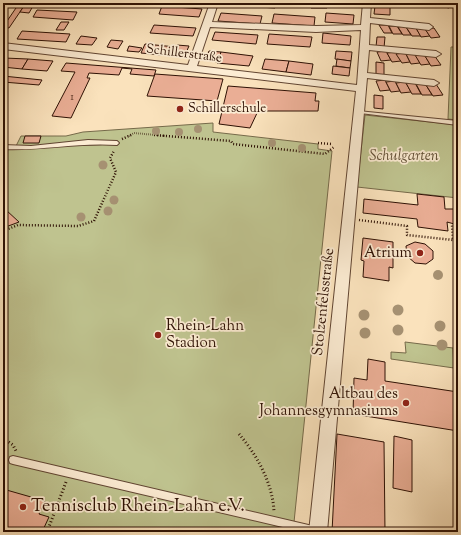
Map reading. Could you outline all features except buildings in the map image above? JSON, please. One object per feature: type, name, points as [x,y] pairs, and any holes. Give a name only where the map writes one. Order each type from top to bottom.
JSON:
[{"type":"street","points":[[192,68],[214,3]]},
{"type":"street","name":"Stolzenfelsstraße","points":[[318,532],[360,112],[367,3]]},
{"type":"street","points":[[206,24],[316,29],[365,24],[430,27]]},
{"type":"street","name":"Schillerstraße","points":[[3,46],[362,89]]},
{"type":"street","points":[[364,47],[436,54]]},
{"type":"street","points":[[362,76],[434,83]]},
{"type":"lane","points":[[360,112],[458,123]]},
{"type":"lane","points":[[3,147],[22,149],[92,141],[117,143]]},
{"type":"lane","points":[[13,460],[318,532]]},
{"type":"path","points":[[3,231],[18,225],[78,226],[94,221],[116,172],[110,158],[117,143],[134,133],[230,141],[233,144],[325,154],[333,146],[318,143]]},
{"type":"path","points":[[349,218],[407,226],[407,235],[453,240],[452,225],[458,225]]},
{"type":"path","points":[[239,434],[252,450],[262,473],[274,510],[272,520]]},
{"type":"path","points":[[46,532],[69,473]]},
{"type":"green space","points":[[451,47],[458,47],[458,120],[448,119]]},
{"type":"green space","name":"Schulgarten","points":[[365,115],[458,125],[458,198],[357,187]]},
{"type":"green space","points":[[213,123],[213,132],[318,144],[318,149],[332,151],[293,532],[3,532],[3,145],[16,146],[21,136],[66,136],[83,132]]},
{"type":"green space","points":[[405,342],[453,348],[454,368],[391,359],[391,352],[406,353]]},
{"type":"place","name":"Schillerschule","points":[[180,109]]},
{"type":"place","name":"Atrium","points":[[420,253]]},
{"type":"place","name":"Rhein-Lahn Stadion","points":[[158,335]]},
{"type":"place","name":"Altbau des Johannesgymnasiums","points":[[406,403]]},
{"type":"place","name":"Tennisclub Rhein-Lahn e.V.","points":[[23,507]]}]
